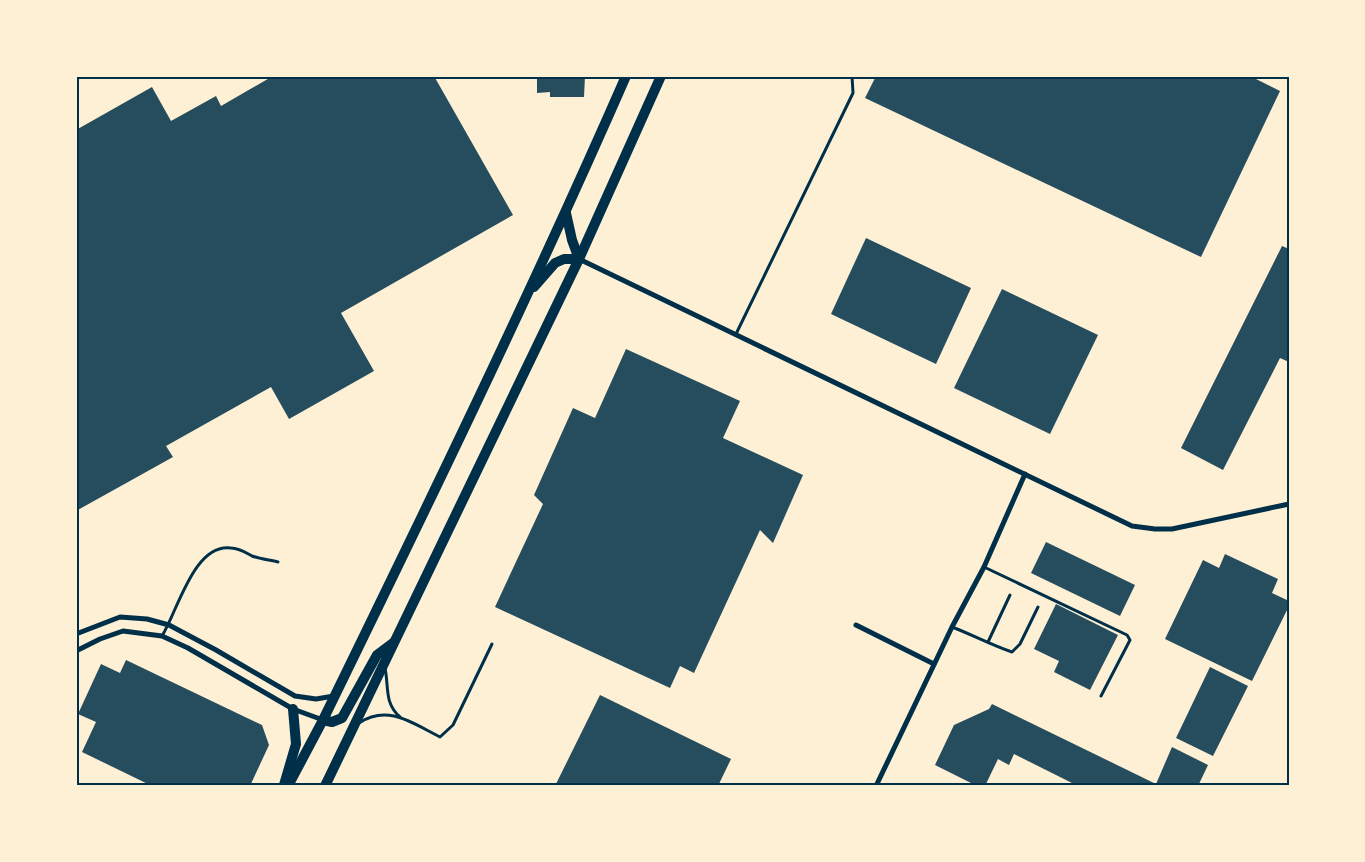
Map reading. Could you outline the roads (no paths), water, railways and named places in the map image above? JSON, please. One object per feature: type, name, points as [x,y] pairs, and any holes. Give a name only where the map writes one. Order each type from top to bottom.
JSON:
[{"type":"highway","points":[[288,786],[335,696],[566,213],[626,76]]},
{"type":"highway","points":[[325,786],[579,259],[661,76]]},
{"type":"highway","points":[[566,213],[570,233],[579,259]]},
{"type":"highway","points":[[528,292],[555,263],[564,259],[579,259]]},
{"type":"highway","points":[[323,720],[332,722],[342,718],[377,655],[395,642]]},
{"type":"highway","points":[[284,786],[295,750],[293,709]]},
{"type":"street","points":[[579,259],[1132,526],[1172,529],[1289,504]]},
{"type":"street","points":[[876,786],[952,627],[984,567],[1025,474]]},
{"type":"street","points":[[76,634],[120,617],[147,619],[169,625],[295,696],[316,699],[335,696]]},
{"type":"street","points":[[856,625],[934,664]]},
{"type":"street","points":[[76,652],[100,639],[123,631],[162,636],[188,648],[293,709],[323,720]]},
{"type":"lane","points":[[736,334],[853,93],[852,76]]},
{"type":"lane","points":[[162,636],[169,625],[193,571],[214,549],[230,547],[253,556],[278,562]]},
{"type":"lane","points":[[984,567],[1128,635],[1130,640],[1102,696]]},
{"type":"lane","points":[[988,642],[1010,595]]},
{"type":"lane","points":[[952,627],[1012,652],[1020,644],[1038,608]]},
{"type":"lane","points":[[356,724],[378,714],[400,718],[440,737],[453,725],[492,644]]},
{"type":"lane","points":[[384,664],[387,676],[387,697],[393,711],[400,718]]}]
